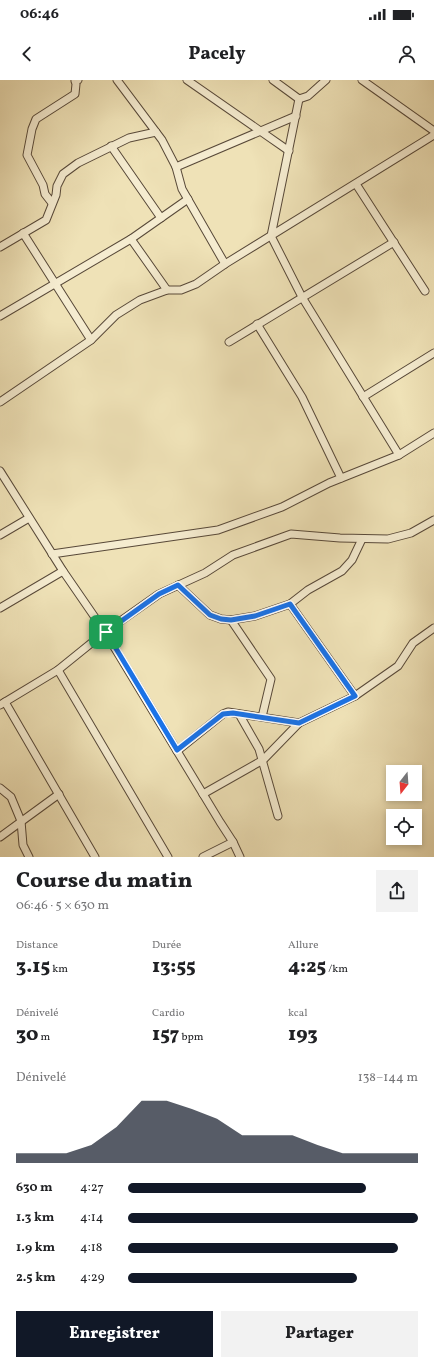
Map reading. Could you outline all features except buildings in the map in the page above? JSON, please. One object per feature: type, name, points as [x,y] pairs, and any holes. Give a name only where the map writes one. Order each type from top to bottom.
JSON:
[{"type":"street","points":[[52,203],[45,194],[43,185],[28,154],[32,129],[36,120],[75,94],[75,81],[78,80]]},
{"type":"street","points":[[117,80],[162,140],[176,167],[182,189],[225,264]]},
{"type":"street","points":[[187,80],[289,151]]},
{"type":"street","points":[[272,80],[299,99]]},
{"type":"street","points":[[299,99],[308,96],[326,80]]},
{"type":"street","points":[[362,80],[434,131]]},
{"type":"street","points":[[299,99],[271,236],[302,297],[399,455]]},
{"type":"street","points":[[176,167],[296,116]]},
{"type":"street","points":[[0,247],[23,232],[46,220],[56,195],[57,186],[62,174],[78,163],[129,138],[156,132]]},
{"type":"street","points":[[0,402],[90,340],[116,315],[140,300],[167,290],[182,290],[196,284],[225,264],[434,135]]},
{"type":"street","points":[[112,146],[161,218]]},
{"type":"street","points":[[356,184],[425,291]]},
{"type":"street","points":[[0,316],[131,240],[188,199]]},
{"type":"street","points":[[23,232],[90,340]]},
{"type":"street","points":[[131,240],[167,290]]},
{"type":"street","points":[[229,342],[394,242]]},
{"type":"street","points":[[257,324],[302,397],[341,478]]},
{"type":"street","points":[[363,397],[434,354]]},
{"type":"street","points":[[52,554],[218,530],[282,507],[329,483],[399,455],[434,433]]},
{"type":"street","points":[[0,471],[63,571],[106,632],[233,842],[240,857]]},
{"type":"street","points":[[0,535],[29,518]]},
{"type":"street","points":[[95,857],[59,794],[2,703],[58,670],[106,632],[159,594],[205,573],[233,555],[291,534],[362,539],[388,539],[411,533],[434,520]]},
{"type":"street","points":[[178,585],[210,615],[221,619],[231,620],[255,616],[290,604],[308,590],[342,571],[352,560],[362,539]]},
{"type":"street","points":[[0,608],[63,571]]},
{"type":"street","points":[[290,604],[355,696]]},
{"type":"street","points":[[231,620],[271,680],[262,717]]},
{"type":"street","points":[[203,794],[263,760],[299,723],[355,696],[398,666],[413,643],[434,628]]},
{"type":"street","points":[[58,670],[168,857]]},
{"type":"street","points":[[177,750],[223,714],[228,712],[299,723]]},
{"type":"street","points":[[239,714],[259,749],[278,816]]},
{"type":"street","points":[[0,788],[11,797],[21,821],[23,845],[29,857]]},
{"type":"street","points":[[0,837],[59,794]]},
{"type":"street","points":[[203,857],[233,842]]},
{"type":"route","points":[[178,585],[210,615],[221,619],[231,620],[255,616],[290,604],[355,696],[299,723],[228,712],[223,714],[177,750],[106,632],[159,594],[178,585]]}]
